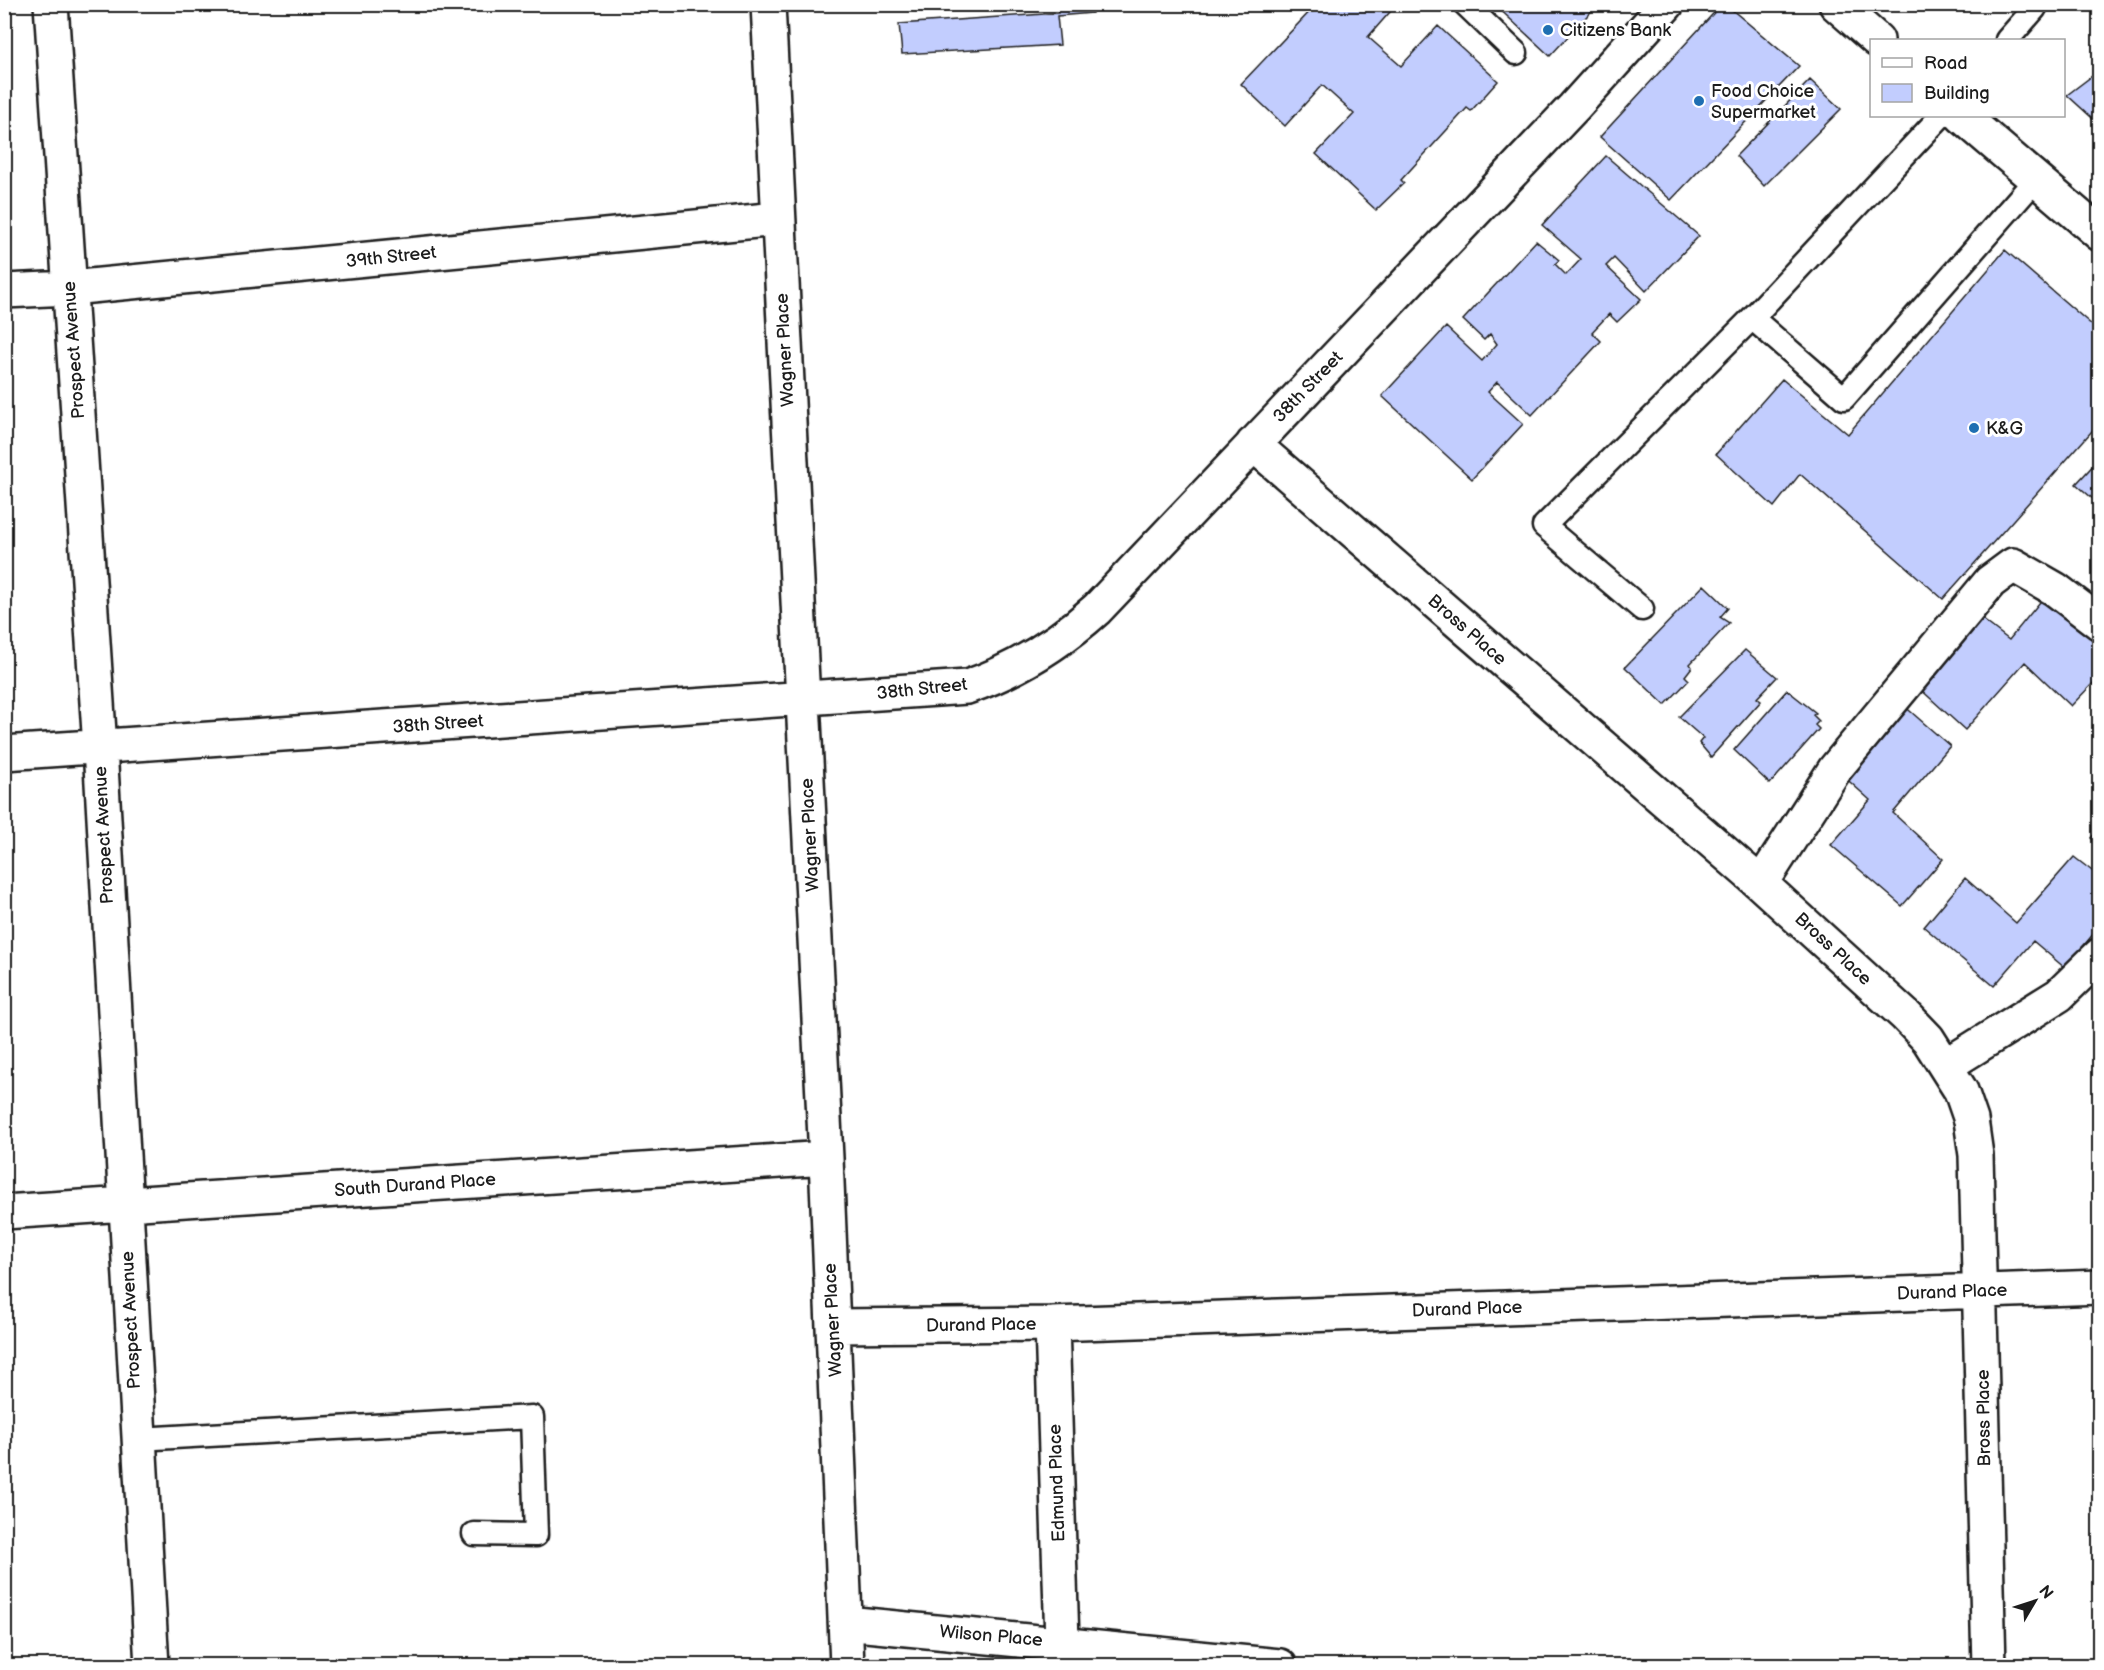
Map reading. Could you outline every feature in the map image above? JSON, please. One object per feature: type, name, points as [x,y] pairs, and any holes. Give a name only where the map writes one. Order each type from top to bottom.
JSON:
[{"type":"street","name":"Prospect Avenue","points":[[51,4],[99,748],[152,1665]]},
{"type":"street","name":"Wagner Place","points":[[768,4],[826,1158],[847,1665]]},
{"type":"street","name":"38th Street","points":[[4,753],[967,687],[995,678],[1022,664],[1072,631],[1096,609],[1574,107],[1666,4]]},
{"type":"street","points":[[1836,4],[1876,39]]},
{"type":"street","points":[[1963,117],[2100,234]]},
{"type":"street","name":"39th Street","points":[[4,291],[70,288],[778,219]]},
{"type":"street","name":"Bross Place","points":[[1253,444],[1761,884],[1906,1016],[1928,1039],[1947,1065],[1961,1092],[1971,1120],[1976,1155],[1989,1665]]},
{"type":"street","points":[[1761,884],[1835,769],[1949,628],[1990,582],[2013,565],[2055,589],[2100,623]]},
{"type":"street","points":[[1947,1065],[2059,995],[2100,955]]},
{"type":"street","name":"South Durand Place","points":[[4,1212],[826,1158]]},
{"type":"street","name":"Durand Place","points":[[833,1326],[1052,1324],[2100,1287]]},
{"type":"street","name":"Edmund Place","points":[[1052,1324],[1062,1642]]},
{"type":"street","name":"Wilson Place","points":[[846,1623],[1062,1642],[1280,1665]]},
{"type":"lane","points":[[1465,4],[1516,53]]},
{"type":"lane","points":[[2008,39],[2035,8],[2032,4]]},
{"type":"lane","points":[[1642,609],[1544,526],[1752,318],[1940,117]]},
{"type":"lane","points":[[1752,318],[1844,398],[2036,179]]},
{"type":"lane","points":[[138,1439],[532,1417],[536,1535],[474,1534]]},
{"type":"building","points":[[1057,4],[1091,4],[1092,13],[1057,16],[1060,45],[902,54],[899,24],[1058,13]]},
{"type":"building","points":[[1317,4],[1397,4],[1368,37],[1401,66],[1438,26],[1498,81],[1471,111],[1467,108],[1401,180],[1404,183],[1376,210],[1316,154],[1354,114],[1322,85],[1285,126],[1241,84]]},
{"type":"building","name":"Citizens Bank","points":[[1494,4],[1598,4],[1550,56]]},
{"type":"building","name":"Food Choice Supermarket","points":[[1722,4],[1725,4],[1799,66],[1671,200],[1600,137]]},
{"type":"building","points":[[2100,70],[2100,125],[2067,95]]},
{"type":"building","points":[[1810,80],[1841,109],[1764,186],[1736,156]]},
{"type":"building","points":[[1606,156],[1699,236],[1646,291],[1614,258],[1606,266],[1641,299],[1617,322],[1609,314],[1592,332],[1601,341],[1532,415],[1497,382],[1488,392],[1523,424],[1472,479],[1382,396],[1446,327],[1482,361],[1497,344],[1490,334],[1484,340],[1463,320],[1536,241],[1559,260],[1555,264],[1566,275],[1581,259],[1542,225]]},
{"type":"building","name":"K&G","points":[[2005,250],[2100,332],[2100,422],[1943,599],[1800,474],[1774,507],[1716,454],[1782,379],[1848,434]]},
{"type":"building","points":[[2100,458],[2100,505],[2076,484]]},
{"type":"building","points":[[1704,585],[1728,608],[1720,617],[1729,623],[1690,664],[1692,667],[1685,676],[1689,680],[1665,705],[1625,667]]},
{"type":"building","points":[[2044,597],[2100,644],[2100,676],[2071,706],[2025,662],[1965,730],[1918,687],[1978,616],[2009,640]]},
{"type":"building","points":[[1745,650],[1777,677],[1757,698],[1761,701],[1711,757],[1699,743],[1703,738],[1679,717]]},
{"type":"building","points":[[1787,690],[1816,713],[1813,715],[1819,721],[1815,725],[1819,729],[1770,784],[1734,750]]},
{"type":"building","points":[[1902,704],[1950,746],[1893,813],[1943,859],[1902,906],[1831,845],[1870,800],[1841,774]]},
{"type":"building","points":[[2100,828],[2100,845],[2091,838]]},
{"type":"building","points":[[2074,857],[2100,877],[2100,926],[2065,968],[2033,941],[1994,986],[1924,927],[1965,878],[2016,923]]},
{"type":"place","name":"Citizens Bank","points":[[1548,30]]},
{"type":"place","name":"Food Choice Supermarket","points":[[1699,101]]},
{"type":"place","name":"K&G","points":[[1974,428]]}]
